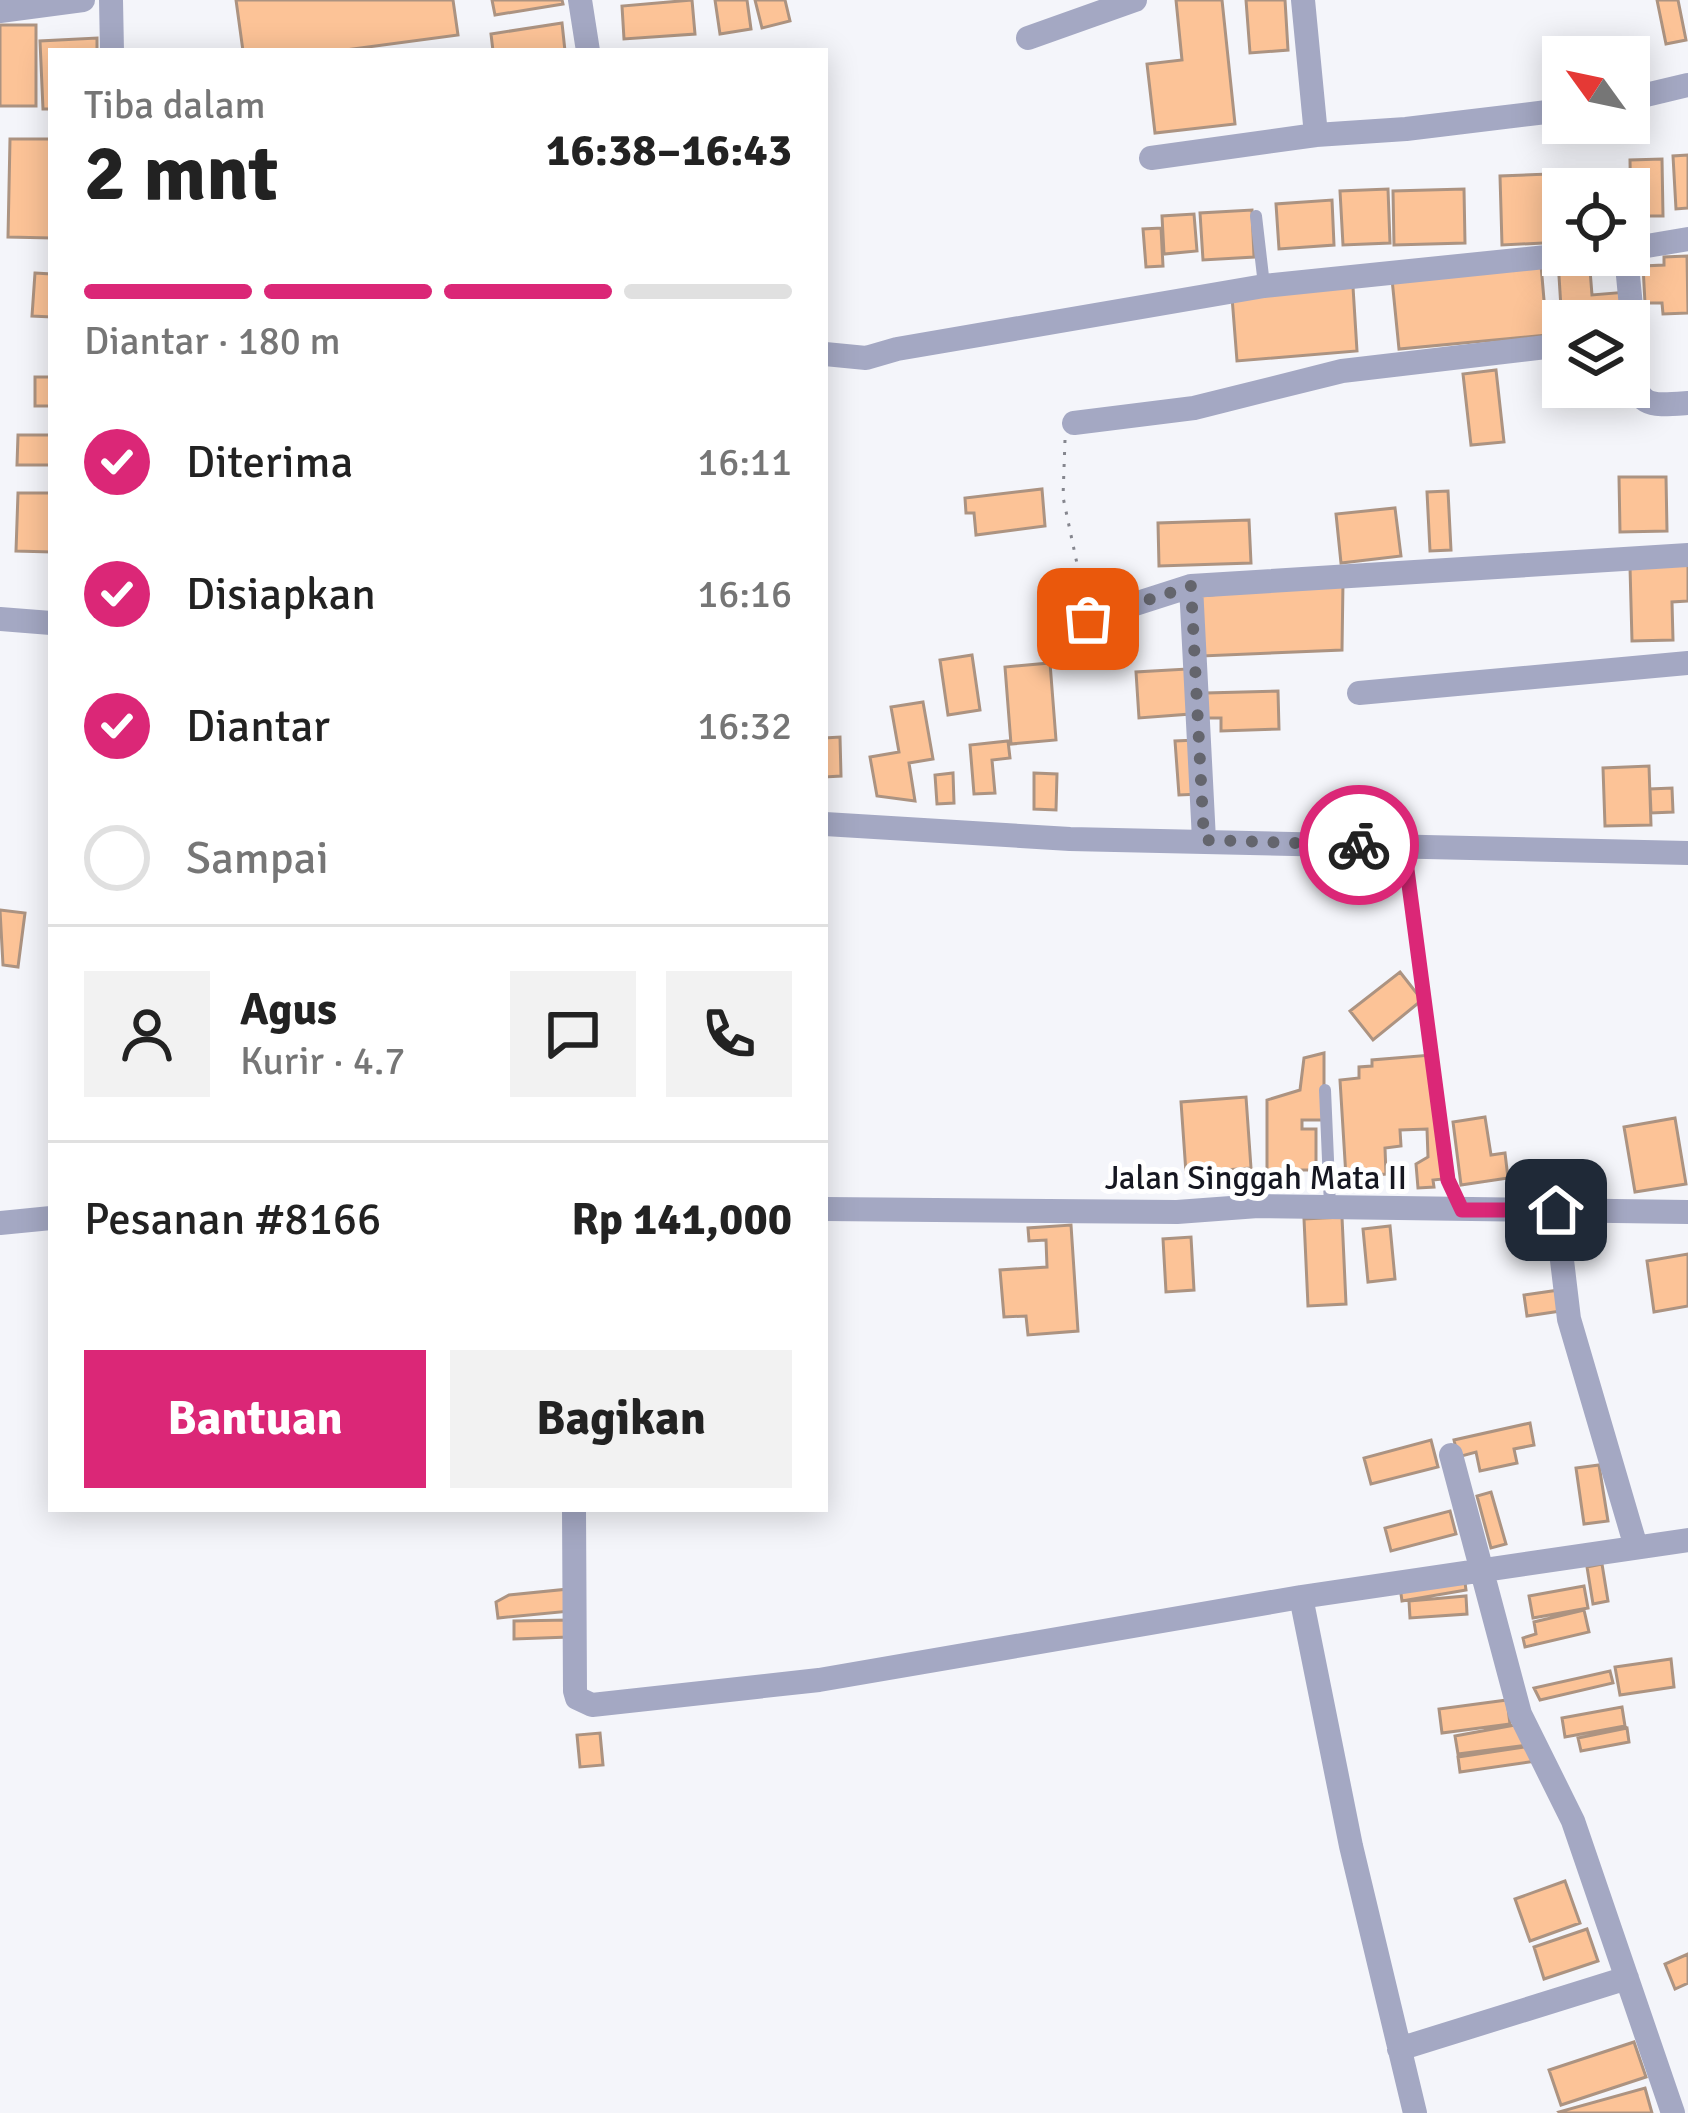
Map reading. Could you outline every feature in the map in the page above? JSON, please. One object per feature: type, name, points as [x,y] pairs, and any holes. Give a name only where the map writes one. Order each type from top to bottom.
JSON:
[{"type":"street","points":[[0,11],[83,0]]},
{"type":"street","points":[[111,0],[112,48]]},
{"type":"street","points":[[580,0],[588,48]]},
{"type":"street","points":[[1028,38],[1135,0]]},
{"type":"street","points":[[1304,0],[1316,135]]},
{"type":"street","points":[[1650,95],[1688,86]]},
{"type":"street","points":[[1151,158],[1316,135],[1542,113]]},
{"type":"street","points":[[1650,247],[1688,239]]},
{"type":"street","points":[[828,354],[866,358],[1264,286],[1542,257]]},
{"type":"street","points":[[1073,423],[1194,408],[1342,371],[1542,348]]},
{"type":"street","points":[[1650,405],[1688,403]]},
{"type":"street","points":[[1088,619],[1191,586],[1688,555]]},
{"type":"street","points":[[1191,586],[1204,840]]},
{"type":"street","points":[[0,620],[48,623]]},
{"type":"street","points":[[1360,693],[1688,663]]},
{"type":"street","points":[[828,824],[988,836],[1688,854]]},
{"type":"street","name":"Jalan Singgah Mata II","points":[[828,1209],[1177,1212],[1258,1206],[1688,1212]]},
{"type":"street","points":[[1556,1210],[1569,1319],[1636,1547]]},
{"type":"street","points":[[0,1223],[48,1218]]},
{"type":"street","points":[[1451,1456],[1520,1714],[1574,1821],[1673,2113]]},
{"type":"street","points":[[574,1512],[575,1690],[577,1698],[592,1705],[819,1680],[1301,1597],[1688,1540]]},
{"type":"street","points":[[1301,1597],[1352,1846],[1415,2113]]},
{"type":"street","points":[[1399,2049],[1627,1978]]},
{"type":"lane","points":[[1256,216],[1264,286]]},
{"type":"lane","points":[[1404,847],[1448,1180],[1462,1210]]},
{"type":"lane","points":[[1325,1090],[1330,1207]]},
{"type":"path","points":[[1073,423],[1063,448],[1063,497],[1088,619]]},
{"type":"building","points":[[236,0],[453,0],[458,35],[360,48],[243,48]]},
{"type":"building","points":[[492,0],[562,0],[563,4],[495,15]]},
{"type":"building","points":[[692,0],[695,34],[624,39],[622,6]]},
{"type":"building","points":[[715,0],[747,0],[751,29],[720,34]]},
{"type":"building","points":[[755,0],[785,0],[790,21],[762,28]]},
{"type":"building","points":[[1176,0],[1222,0],[1235,124],[1155,133],[1147,64],[1182,60]]},
{"type":"building","points":[[1246,0],[1285,0],[1288,50],[1250,53]]},
{"type":"building","points":[[1657,0],[1678,0],[1686,40],[1666,44]]},
{"type":"building","points":[[562,23],[565,48],[493,48],[491,34]]},
{"type":"building","points":[[0,25],[36,25],[36,106],[0,106]]},
{"type":"building","points":[[97,38],[97,48],[48,48],[48,109],[43,109],[40,41]]},
{"type":"building","points":[[10,139],[48,139],[48,238],[8,237]]},
{"type":"building","points":[[1688,155],[1688,208],[1676,209],[1673,156]]},
{"type":"building","points":[[1662,159],[1663,216],[1650,216],[1650,168],[1630,168],[1630,160]]},
{"type":"building","points":[[1542,174],[1542,243],[1502,245],[1500,176]]},
{"type":"building","points":[[1388,189],[1390,243],[1343,245],[1340,191]]},
{"type":"building","points":[[1464,189],[1465,243],[1394,245],[1393,191]]},
{"type":"building","points":[[1332,200],[1334,245],[1279,249],[1276,204]]},
{"type":"building","points":[[1252,210],[1254,257],[1203,260],[1200,213]]},
{"type":"building","points":[[1194,214],[1197,251],[1164,254],[1162,216]]},
{"type":"building","points":[[1161,228],[1163,266],[1146,267],[1143,229]]},
{"type":"building","points":[[1687,256],[1688,313],[1663,314],[1662,303],[1645,300],[1644,276],[1650,276],[1650,266],[1664,265],[1664,257]]},
{"type":"building","points":[[1541,265],[1542,335],[1399,349],[1392,279]]},
{"type":"building","points":[[35,273],[48,274],[48,317],[32,316]]},
{"type":"building","points":[[1559,276],[1590,276],[1592,295],[1627,292],[1628,300],[1560,300]]},
{"type":"building","points":[[1353,287],[1357,351],[1237,361],[1232,297]]},
{"type":"building","points":[[1496,370],[1504,442],[1471,445],[1463,374]]},
{"type":"building","points":[[35,377],[48,377],[48,406],[35,406]]},
{"type":"building","points":[[18,435],[48,435],[48,465],[17,465]]},
{"type":"building","points":[[1619,477],[1666,477],[1667,531],[1620,532]]},
{"type":"building","points":[[1042,489],[1045,526],[976,535],[974,513],[966,513],[965,498]]},
{"type":"building","points":[[1448,491],[1451,550],[1430,551],[1427,492]]},
{"type":"building","points":[[18,493],[48,493],[48,552],[16,551]]},
{"type":"building","points":[[1395,508],[1401,556],[1341,563],[1336,514]]},
{"type":"building","points":[[1249,520],[1251,563],[1159,566],[1158,523]]},
{"type":"building","points":[[1688,564],[1688,601],[1672,602],[1673,640],[1632,641],[1630,567]]},
{"type":"building","points":[[1343,582],[1342,650],[1202,656],[1200,596]]},
{"type":"building","points":[[972,655],[980,710],[948,715],[940,660]]},
{"type":"building","points":[[1050,663],[1056,740],[1011,744],[1005,667]]},
{"type":"building","points":[[1187,669],[1190,714],[1139,718],[1136,672]]},
{"type":"building","points":[[1278,691],[1279,729],[1221,731],[1221,718],[1206,718],[1206,693]]},
{"type":"building","points":[[923,702],[933,759],[909,763],[915,801],[877,796],[870,757],[899,752],[891,707]]},
{"type":"building","points":[[840,737],[841,776],[828,777],[828,738]]},
{"type":"building","points":[[1197,740],[1200,794],[1179,795],[1175,741]]},
{"type":"building","points":[[1008,741],[1010,758],[992,760],[995,793],[974,794],[970,745]]},
{"type":"building","points":[[1649,766],[1651,825],[1605,826],[1603,768]]},
{"type":"building","points":[[953,773],[954,803],[937,804],[935,775]]},
{"type":"building","points":[[1034,773],[1057,774],[1056,810],[1034,809]]},
{"type":"building","points":[[1672,788],[1673,812],[1651,813],[1650,789]]},
{"type":"building","points":[[0,910],[25,913],[18,967],[3,965]]},
{"type":"building","points":[[1400,972],[1422,1000],[1373,1040],[1350,1011]]},
{"type":"building","points":[[1324,1053],[1324,1120],[1302,1120],[1302,1129],[1316,1129],[1316,1170],[1267,1170],[1267,1100],[1300,1090],[1304,1058]]},
{"type":"building","points":[[1431,1055],[1443,1179],[1433,1180],[1434,1187],[1418,1188],[1416,1164],[1428,1157],[1427,1129],[1400,1130],[1401,1146],[1385,1148],[1386,1174],[1346,1177],[1340,1080],[1359,1078],[1359,1067],[1372,1066],[1372,1060]]},
{"type":"building","points":[[1246,1097],[1251,1168],[1186,1173],[1181,1102]]},
{"type":"building","points":[[1485,1117],[1491,1155],[1505,1153],[1508,1178],[1461,1185],[1453,1122]]},
{"type":"building","points":[[1675,1118],[1686,1184],[1635,1192],[1624,1127]]},
{"type":"building","points":[[1342,1217],[1346,1304],[1308,1306],[1304,1219]]},
{"type":"building","points":[[1071,1225],[1078,1331],[1028,1335],[1026,1316],[1004,1317],[1000,1270],[1047,1267],[1046,1240],[1029,1241],[1028,1228]]},
{"type":"building","points":[[1390,1226],[1395,1279],[1368,1282],[1363,1229]]},
{"type":"building","points":[[1191,1237],[1194,1290],[1166,1292],[1163,1239]]},
{"type":"building","points":[[1688,1254],[1688,1306],[1654,1312],[1647,1261]]},
{"type":"building","points":[[1559,1290],[1561,1311],[1527,1316],[1524,1295]]},
{"type":"building","points":[[1530,1423],[1534,1445],[1514,1449],[1517,1463],[1480,1471],[1476,1452],[1458,1457],[1454,1440]]},
{"type":"building","points":[[1431,1440],[1438,1467],[1371,1484],[1364,1458]]},
{"type":"building","points":[[1599,1465],[1608,1521],[1584,1524],[1576,1468]]},
{"type":"building","points":[[1491,1492],[1506,1544],[1491,1548],[1477,1496]]},
{"type":"building","points":[[1450,1511],[1456,1534],[1391,1551],[1385,1528]]},
{"type":"building","points":[[1602,1564],[1608,1601],[1593,1604],[1587,1567]]},
{"type":"building","points":[[1464,1575],[1466,1590],[1402,1601],[1400,1587]]},
{"type":"building","points":[[1584,1586],[1588,1608],[1533,1618],[1529,1596]]},
{"type":"building","points":[[569,1589],[571,1611],[498,1618],[496,1602],[509,1595]]},
{"type":"building","points":[[1466,1596],[1467,1614],[1410,1618],[1409,1601]]},
{"type":"building","points":[[1584,1610],[1589,1632],[1525,1647],[1523,1638],[1536,1634],[1534,1622]]},
{"type":"building","points":[[568,1620],[569,1637],[514,1639],[514,1621]]},
{"type":"building","points":[[1671,1659],[1674,1687],[1620,1695],[1615,1667]]},
{"type":"building","points":[[1610,1671],[1613,1683],[1540,1700],[1534,1688]]},
{"type":"building","points":[[1507,1700],[1510,1724],[1442,1733],[1439,1709]]},
{"type":"building","points":[[1622,1707],[1625,1726],[1565,1737],[1562,1718]]},
{"type":"building","points":[[1515,1725],[1528,1745],[1458,1754],[1455,1736]]},
{"type":"building","points":[[1627,1728],[1629,1742],[1581,1751],[1578,1738]]},
{"type":"building","points":[[600,1733],[603,1765],[580,1767],[577,1735]]},
{"type":"building","points":[[1530,1746],[1536,1761],[1460,1772],[1458,1757]]},
{"type":"building","points":[[1565,1881],[1580,1923],[1530,1941],[1515,1899]]},
{"type":"building","points":[[1587,1929],[1598,1961],[1544,1979],[1534,1947]]},
{"type":"building","points":[[1688,1954],[1688,1983],[1675,1989],[1665,1964]]},
{"type":"building","points":[[1634,2042],[1646,2077],[1561,2105],[1549,2070]]},
{"type":"building","points":[[1645,2088],[1652,2113],[1559,2112]]},
{"type":"way so far","points":[[1088,619],[1191,586],[1204,840],[1359,845]]},
{"type":"route","points":[[1359,845],[1404,847],[1448,1180],[1462,1210],[1556,1210]]}]
